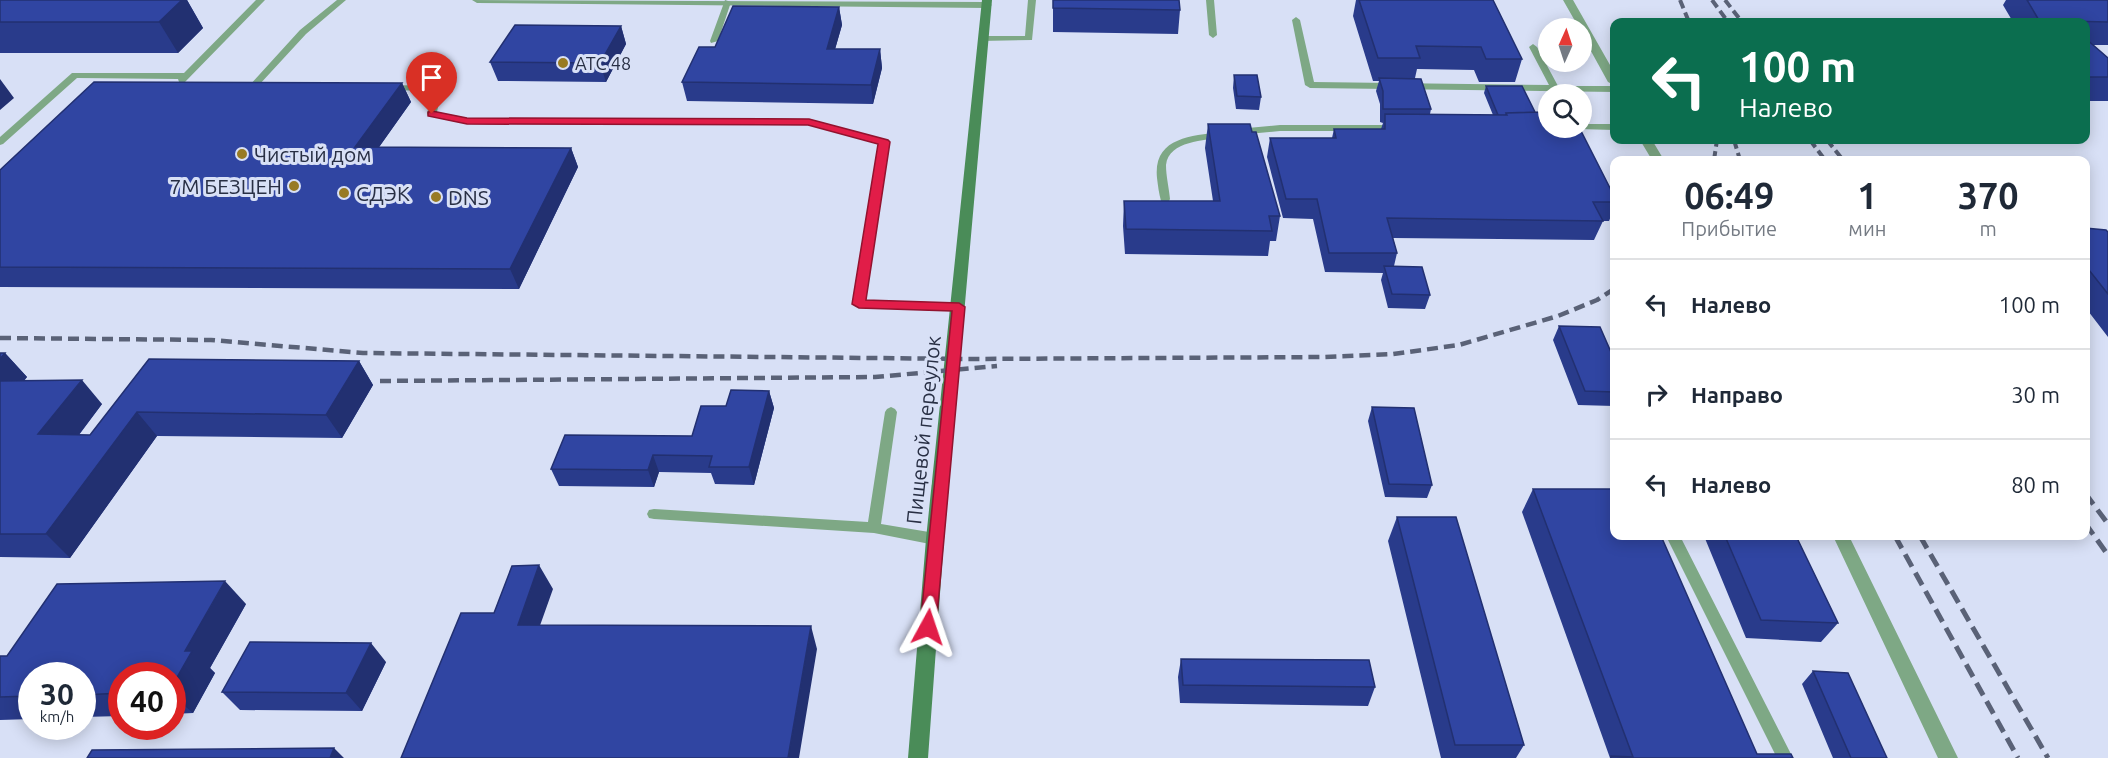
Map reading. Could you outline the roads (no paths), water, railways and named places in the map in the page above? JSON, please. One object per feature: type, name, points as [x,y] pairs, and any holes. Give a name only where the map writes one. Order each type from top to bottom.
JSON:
[{"type":"street","points":[[477,0],[987,3]]},
{"type":"street","points":[[1568,0],[1610,75]]},
{"type":"street","name":"Пищевой переулок","points":[[918,758],[935,539],[987,3]]},
{"type":"street","points":[[1843,540],[1948,758]]},
{"type":"lane","points":[[186,87],[175,87],[261,0]]},
{"type":"lane","points":[[252,88],[303,32],[342,0]]},
{"type":"lane","points":[[983,39],[1029,38],[1032,0]]},
{"type":"lane","points":[[1210,0],[1213,34]]},
{"type":"lane","points":[[714,40],[727,2]]},
{"type":"lane","points":[[1296,21],[1310,85],[1538,88]]},
{"type":"lane","points":[[1533,47],[1553,84]]},
{"type":"lane","points":[[0,142],[75,75],[186,76]]},
{"type":"lane","points":[[241,88],[275,88]]},
{"type":"lane","points":[[379,88],[436,88],[432,114],[467,121],[809,122],[884,142],[859,304],[959,307]]},
{"type":"lane","points":[[1592,89],[1610,89]]},
{"type":"lane","points":[[1592,127],[1610,127]]},
{"type":"lane","points":[[1165,199],[1162,161],[1166,152],[1178,145],[1205,137],[1253,130],[1408,128]]},
{"type":"lane","points":[[1253,130],[1256,141]]},
{"type":"lane","points":[[874,528],[891,412]]},
{"type":"lane","points":[[654,514],[874,528],[935,539]]},
{"type":"lane","points":[[1675,540],[1785,758]]},
{"type":"railway","points":[[1680,0],[1687,18]]},
{"type":"railway","points":[[1712,0],[1725,18]]},
{"type":"railway","points":[[1725,0],[1739,18]]},
{"type":"railway","points":[[1715,156],[1716,144]]},
{"type":"railway","points":[[1735,144],[1739,156]]},
{"type":"railway","points":[[1813,144],[1822,156]]},
{"type":"railway","points":[[1830,144],[1840,156]]},
{"type":"railway","points":[[0,338],[211,340],[363,353],[974,359],[1325,357],[1393,354],[1459,345],[1558,316],[1597,300],[1610,292]]},
{"type":"railway","points":[[380,381],[875,377],[997,366]]},
{"type":"railway","points":[[2090,500],[2108,524]]},
{"type":"railway","points":[[2090,530],[2108,555]]},
{"type":"railway","points":[[1897,540],[2018,758]]},
{"type":"railway","points":[[1922,540],[2048,758]]},
{"type":"place","name":"АТС 48","points":[[563,63]]},
{"type":"place","name":"Чистый дом","points":[[242,154]]},
{"type":"place","name":"7М БЕЗЦЕН","points":[[294,186]]},
{"type":"place","name":"СДЭК","points":[[344,193]]},
{"type":"place","name":"DNS","points":[[436,197]]}]
